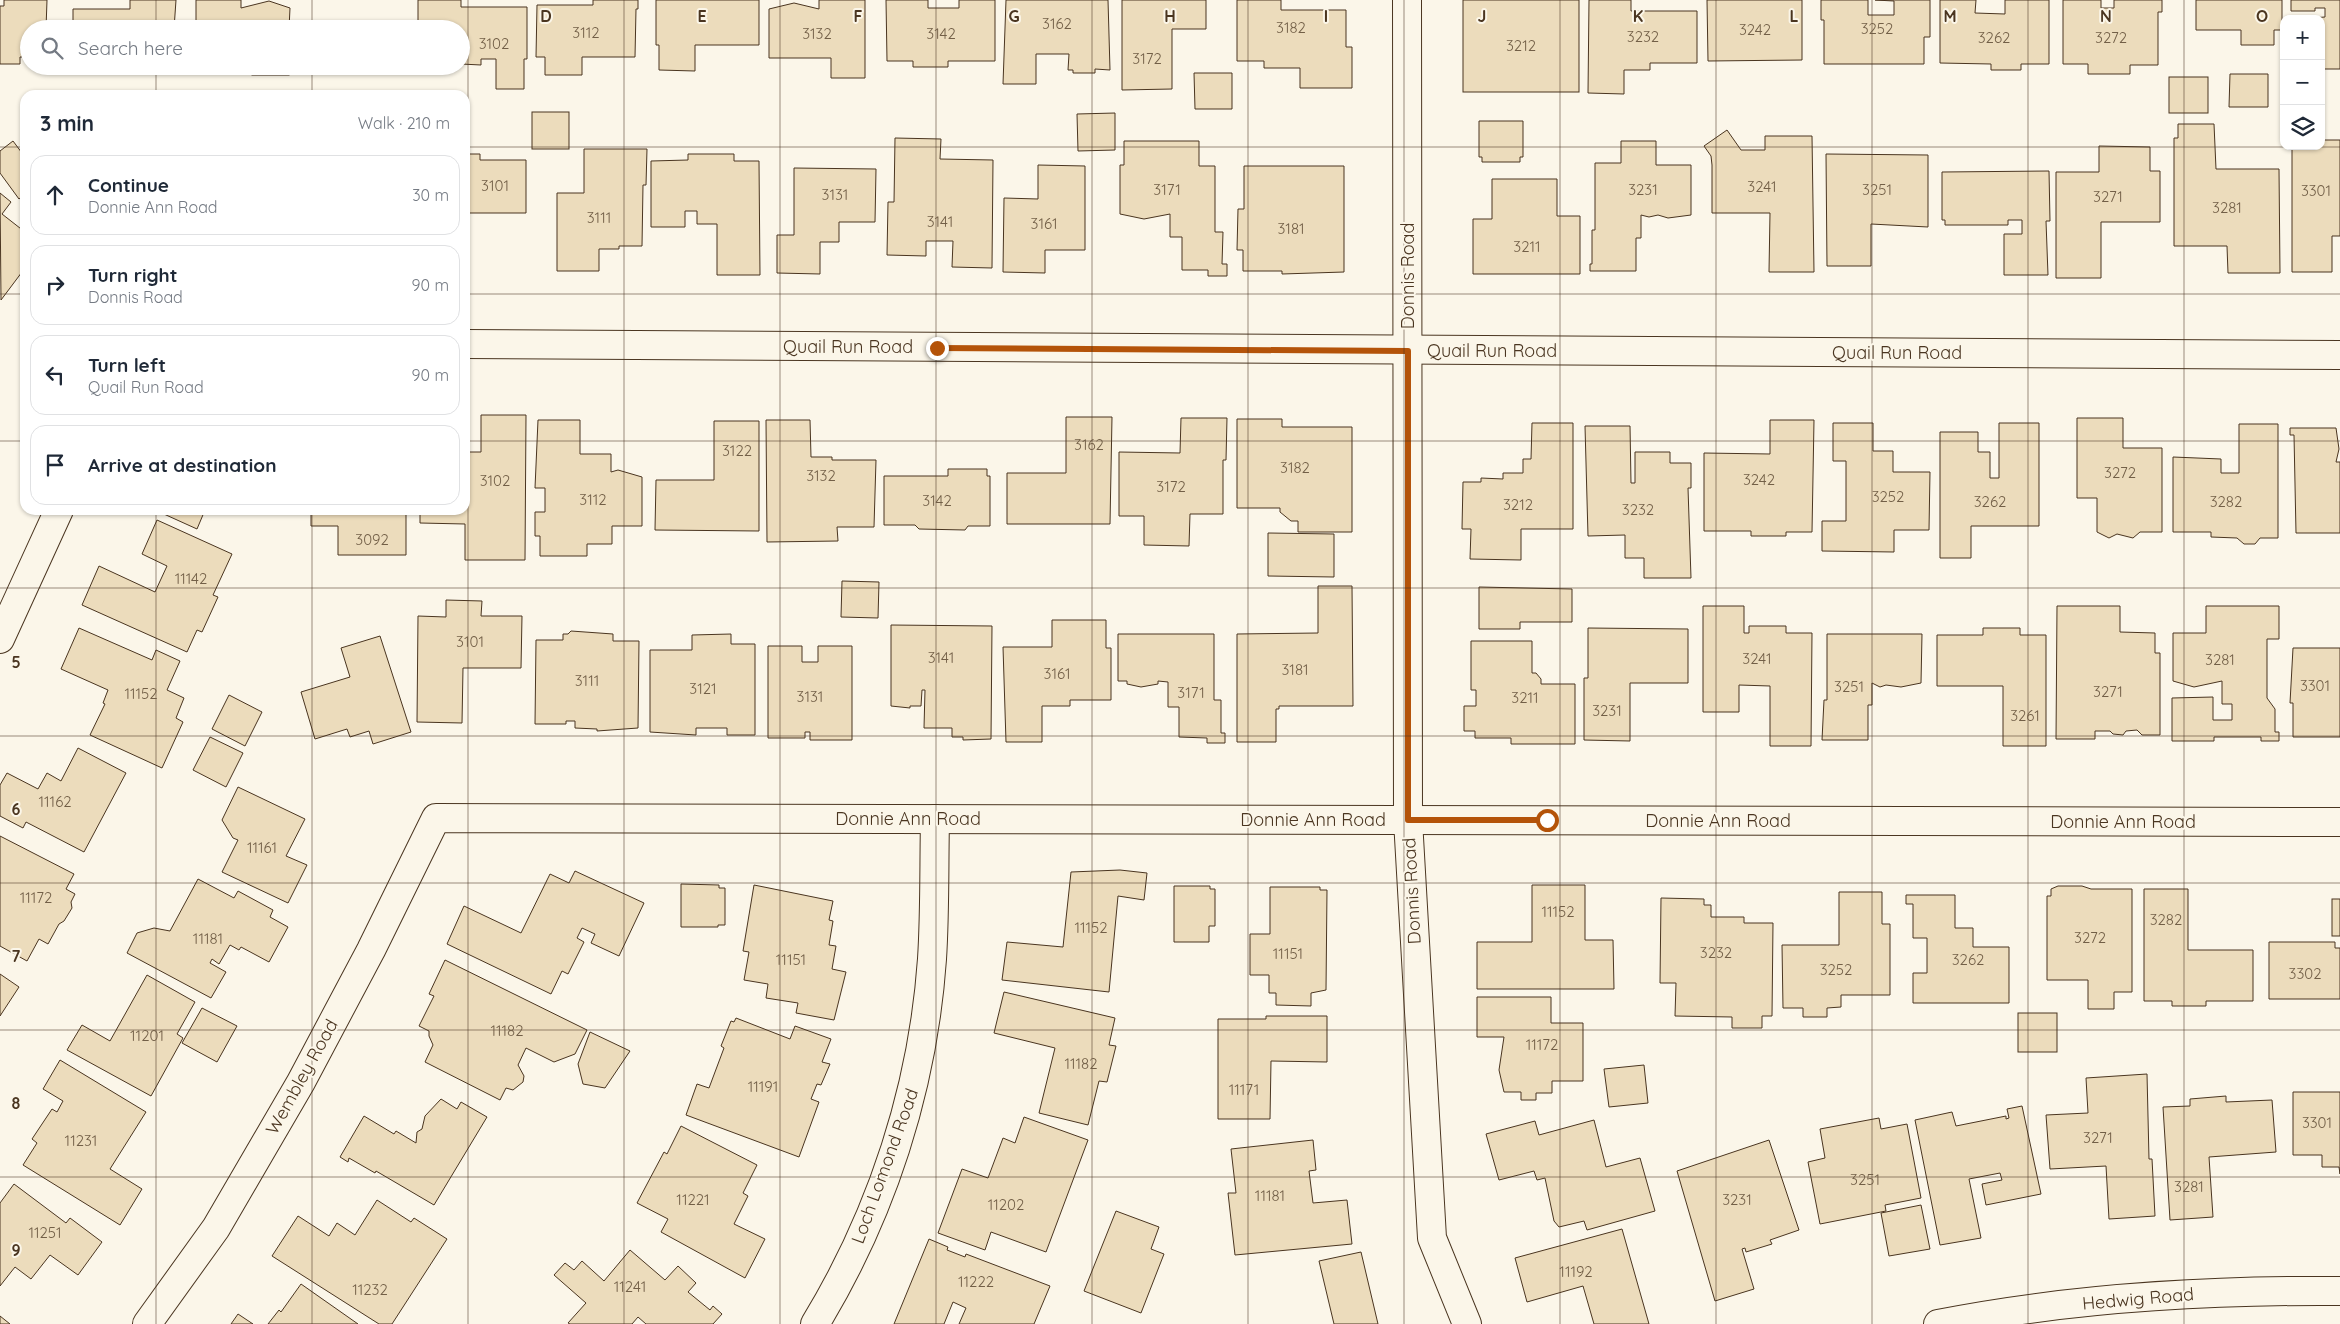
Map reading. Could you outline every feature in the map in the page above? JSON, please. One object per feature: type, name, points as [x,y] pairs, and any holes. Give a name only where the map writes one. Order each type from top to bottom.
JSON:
[{"type":"street","name":"Donnis Road","points":[[1408,0],[1408,820],[1432,1238],[1466,1324]]},
{"type":"street","name":"Quail Run Road","points":[[470,344],[2340,356]]},
{"type":"street","points":[[0,639],[57,515]]},
{"type":"street","name":"Donnie Ann Road","points":[[436,818],[2340,822]]},
{"type":"street","name":"Wembley Road","points":[[146,1324],[216,1228],[296,1091],[371,950],[436,818]]},
{"type":"street","name":"Loch Lomond Road","points":[[815,1324],[840,1283],[876,1200],[905,1119],[916,1079],[932,960],[935,819]]},
{"type":"street","name":"Hedwig Road","points":[[1938,1324],[2068,1305],[2179,1294],[2340,1292]]},
{"type":"building","points":[[4,0],[47,0],[46,20],[20,20],[20,64],[0,64],[0,6],[4,6]]},
{"type":"building","points":[[130,0],[176,0],[175,20],[73,20],[73,9],[130,9]]},
{"type":"building","points":[[196,0],[241,0],[241,8],[269,1],[290,8],[289,20],[196,20]]},
{"type":"building","points":[[418,0],[461,0],[461,7],[527,7],[527,59],[524,59],[524,89],[496,89],[496,59],[481,59],[481,65],[470,64],[470,20],[418,20]]},
{"type":"building","points":[[593,0],[638,0],[638,9],[636,9],[635,57],[582,57],[582,75],[545,75],[545,57],[536,57],[537,5],[593,5]]},
{"type":"building","points":[[656,0],[759,0],[759,45],[695,45],[695,71],[659,70],[659,45],[656,45]]},
{"type":"building","points":[[819,0],[865,0],[865,78],[831,78],[831,58],[769,58],[769,9],[794,3],[819,9]]},
{"type":"building","points":[[886,0],[928,0],[928,8],[959,8],[959,0],[995,0],[995,61],[948,61],[948,67],[913,67],[913,61],[887,61]]},
{"type":"building","points":[[1006,0],[1108,0],[1110,70],[1095,69],[1095,73],[1073,73],[1073,70],[1068,70],[1069,54],[1036,54],[1036,84],[1003,84]]},
{"type":"building","points":[[1122,0],[1206,0],[1206,29],[1172,29],[1172,89],[1122,90]]},
{"type":"building","points":[[1237,0],[1281,0],[1281,10],[1346,10],[1346,47],[1352,47],[1352,88],[1300,88],[1300,68],[1264,68],[1264,61],[1237,61]]},
{"type":"building","points":[[1463,0],[1579,0],[1579,92],[1463,92]]},
{"type":"building","points":[[1589,0],[1631,0],[1631,11],[1697,11],[1697,63],[1650,63],[1650,70],[1624,70],[1624,94],[1588,93]]},
{"type":"building","points":[[1707,0],[1802,0],[1802,60],[1708,61]]},
{"type":"building","points":[[1821,0],[1868,0],[1868,15],[1894,15],[1894,1],[1875,0],[1930,0],[1930,37],[1924,37],[1924,64],[1824,64],[1824,20],[1821,20]]},
{"type":"building","points":[[1940,0],[1976,0],[1975,13],[2005,14],[2005,0],[2049,0],[2049,64],[2021,64],[2021,70],[1991,70],[1991,64],[1940,63]]},
{"type":"building","points":[[2063,0],[2101,0],[2101,8],[2114,8],[2114,0],[2162,0],[2162,12],[2158,12],[2158,65],[2130,65],[2130,74],[2088,74],[2088,64],[2063,64]]},
{"type":"building","points":[[2196,0],[2282,0],[2280,30],[2274,30],[2274,45],[2241,45],[2241,30],[2196,30]]},
{"type":"building","points":[[2291,0],[2340,0],[2340,69],[2325,69],[2325,8],[2315,8],[2315,11],[2291,11]]},
{"type":"building","points":[[1194,73],[1232,73],[1232,109],[1195,109]]},
{"type":"building","points":[[2230,74],[2268,74],[2268,107],[2229,107]]},
{"type":"building","points":[[2169,77],[2208,77],[2208,113],[2169,113]]},
{"type":"building","points":[[532,112],[569,112],[569,149],[532,149]]},
{"type":"building","points":[[1115,113],[1115,150],[1078,151],[1077,114]]},
{"type":"building","points":[[1479,121],[1523,121],[1523,157],[1520,157],[1520,162],[1482,162],[1482,157],[1479,157]]},
{"type":"building","points":[[2178,124],[2214,124],[2216,169],[2279,169],[2280,273],[2228,273],[2227,246],[2174,246],[2174,138],[2178,138]]},
{"type":"building","points":[[1727,130],[1741,150],[1765,150],[1765,136],[1812,136],[1814,272],[1769,272],[1770,213],[1712,213],[1711,156],[1704,146]]},
{"type":"building","points":[[895,138],[941,139],[940,159],[993,160],[992,268],[952,267],[953,241],[926,241],[926,256],[887,255],[888,202],[894,202]]},
{"type":"building","points":[[2325,140],[2340,140],[2340,236],[2332,236],[2332,272],[2292,272],[2292,150],[2325,150]]},
{"type":"building","points":[[13,141],[20,150],[19,199],[0,173],[0,151]]},
{"type":"building","points":[[1124,141],[1199,141],[1199,166],[1215,166],[1215,232],[1223,232],[1222,264],[1227,264],[1227,276],[1208,276],[1208,270],[1182,270],[1182,237],[1170,237],[1170,214],[1144,219],[1120,214],[1120,165],[1124,165]]},
{"type":"building","points":[[1621,141],[1656,141],[1656,165],[1691,165],[1691,215],[1668,218],[1658,215],[1649,217],[1641,215],[1641,238],[1636,238],[1636,271],[1590,271],[1590,264],[1592,264],[1592,230],[1595,230],[1595,163],[1621,163]]},
{"type":"building","points":[[2099,146],[2150,147],[2150,171],[2160,171],[2160,222],[2101,222],[2101,278],[2056,278],[2056,172],[2099,172]]},
{"type":"building","points":[[584,149],[647,149],[646,185],[643,185],[642,246],[619,246],[619,249],[599,249],[599,271],[557,271],[557,193],[584,193]]},
{"type":"building","points":[[470,154],[480,154],[480,160],[526,160],[526,213],[470,213]]},
{"type":"building","points":[[688,154],[734,154],[734,161],[759,161],[760,275],[717,275],[717,224],[697,224],[697,211],[685,211],[685,227],[651,227],[651,161],[688,160]]},
{"type":"building","points":[[1826,154],[1928,155],[1928,227],[1871,224],[1871,266],[1827,266]]},
{"type":"building","points":[[1038,165],[1085,166],[1085,250],[1045,250],[1045,273],[1003,272],[1004,198],[1038,199]]},
{"type":"building","points":[[1244,166],[1344,166],[1344,272],[1282,274],[1282,271],[1243,271],[1243,250],[1237,250],[1238,209],[1244,209]]},
{"type":"building","points":[[794,168],[876,169],[875,222],[839,222],[839,242],[820,242],[820,274],[777,273],[777,235],[794,235]]},
{"type":"building","points":[[2049,171],[2050,221],[2046,221],[2048,275],[2004,275],[2004,234],[2022,234],[2022,220],[2008,220],[2008,225],[1945,225],[1945,220],[1942,220],[1942,172]]},
{"type":"building","points":[[1492,179],[1557,179],[1557,216],[1580,216],[1580,274],[1473,274],[1473,219],[1492,219]]},
{"type":"building","points":[[0,193],[11,202],[2,214],[20,228],[20,275],[1,300]]},
{"type":"building","points":[[481,415],[526,415],[525,560],[465,560],[465,524],[420,523],[420,515],[470,515],[470,452],[481,452]]},
{"type":"building","points":[[1066,417],[1112,417],[1110,524],[1007,524],[1007,473],[1066,473]]},
{"type":"building","points":[[1181,418],[1227,418],[1226,460],[1223,460],[1223,514],[1190,514],[1189,546],[1144,545],[1144,516],[1119,516],[1119,452],[1180,453]]},
{"type":"building","points":[[2077,418],[2123,418],[2123,448],[2162,448],[2162,532],[2140,532],[2133,538],[2117,534],[2109,538],[2097,532],[2097,498],[2077,498]]},
{"type":"building","points":[[1237,419],[1282,419],[1282,427],[1352,427],[1352,532],[1298,532],[1298,521],[1291,521],[1280,512],[1280,508],[1237,508]]},
{"type":"building","points":[[538,420],[580,420],[580,454],[611,454],[611,472],[618,470],[642,477],[642,526],[612,526],[612,544],[587,544],[587,556],[540,556],[540,536],[535,536],[535,512],[545,512],[545,488],[535,488]]},
{"type":"building","points":[[766,420],[810,420],[811,457],[832,457],[832,460],[876,460],[874,527],[837,527],[838,541],[767,542]]},
{"type":"building","points":[[1770,420],[1814,420],[1812,532],[1786,532],[1786,536],[1751,536],[1751,531],[1704,531],[1704,453],[1770,454]]},
{"type":"building","points":[[714,421],[759,421],[759,531],[655,530],[656,480],[714,480]]},
{"type":"building","points":[[1532,423],[1573,423],[1573,529],[1521,529],[1521,560],[1470,559],[1471,529],[1462,529],[1463,482],[1481,482],[1481,478],[1503,479],[1503,473],[1523,473],[1523,459],[1531,459]]},
{"type":"building","points":[[1833,423],[1873,423],[1873,451],[1893,451],[1893,472],[1930,472],[1929,530],[1894,530],[1894,552],[1822,551],[1822,521],[1846,521],[1846,461],[1833,461]]},
{"type":"building","points":[[1999,423],[2039,423],[2039,526],[1971,526],[1971,558],[1940,558],[1940,432],[1978,432],[1978,452],[1990,452],[1990,478],[1999,478]]},
{"type":"building","points":[[2239,424],[2278,424],[2278,538],[2260,538],[2255,544],[2244,544],[2237,538],[2211,537],[2211,532],[2173,532],[2173,457],[2221,459],[2221,473],[2239,473]]},
{"type":"building","points":[[1585,426],[1630,426],[1631,483],[1635,483],[1635,452],[1670,452],[1670,463],[1691,463],[1691,488],[1688,488],[1691,578],[1644,578],[1644,558],[1625,558],[1625,535],[1588,536]]},
{"type":"building","points":[[2290,428],[2336,428],[2339,449],[2336,462],[2340,462],[2340,533],[2296,533],[2294,435],[2290,435]]},
{"type":"building","points":[[948,469],[987,469],[987,476],[990,476],[990,526],[968,526],[965,530],[919,529],[915,525],[884,525],[884,476],[948,476]]},
{"type":"building","points":[[166,515],[203,515],[197,529]]},
{"type":"building","points":[[311,515],[406,515],[406,555],[338,555],[338,526],[311,526]]},
{"type":"building","points":[[157,520],[232,554],[213,595],[218,597],[202,632],[197,630],[187,652],[82,605],[99,566],[155,592],[167,566],[142,554]]},
{"type":"building","points":[[1268,533],[1334,534],[1334,577],[1268,576]]},
{"type":"building","points":[[842,581],[879,582],[878,618],[841,617]]},
{"type":"building","points":[[1318,586],[1352,586],[1353,706],[1279,706],[1279,709],[1276,709],[1276,742],[1237,742],[1237,634],[1318,633]]},
{"type":"building","points":[[1479,587],[1572,589],[1572,622],[1520,622],[1520,629],[1479,629]]},
{"type":"building","points":[[446,600],[482,601],[481,616],[522,616],[521,668],[463,668],[462,723],[417,722],[418,616],[446,617]]},
{"type":"building","points":[[1703,606],[1744,606],[1744,633],[1749,633],[1749,626],[1786,626],[1786,633],[1812,633],[1811,746],[1770,746],[1770,686],[1739,685],[1739,712],[1703,712]]},
{"type":"building","points":[[2057,606],[2120,606],[2120,632],[2155,633],[2155,653],[2160,653],[2160,735],[2142,735],[2137,730],[2126,731],[2123,735],[2113,734],[2110,731],[2095,731],[2095,739],[2056,739]]},
{"type":"building","points":[[2206,606],[2279,606],[2279,639],[2267,639],[2267,698],[2275,709],[2275,732],[2279,732],[2279,741],[2261,741],[2261,737],[2214,737],[2214,741],[2172,741],[2172,698],[2213,697],[2213,720],[2232,720],[2232,704],[2222,704],[2222,681],[2194,687],[2173,681],[2173,633],[2206,633]]},
{"type":"building","points":[[1052,620],[1106,620],[1106,648],[1111,648],[1111,700],[1070,700],[1070,706],[1042,706],[1042,742],[1006,742],[1003,647],[1052,647]]},
{"type":"building","points":[[891,625],[992,626],[991,739],[963,740],[963,737],[952,737],[952,728],[924,728],[925,690],[922,690],[921,706],[910,706],[910,708],[891,706]]},
{"type":"building","points":[[79,628],[152,660],[156,650],[180,661],[167,690],[184,698],[176,718],[183,722],[162,768],[90,735],[105,704],[103,703],[108,690],[61,669]]},
{"type":"building","points":[[1588,628],[1688,629],[1688,683],[1630,683],[1630,741],[1584,740],[1584,678],[1588,678]]},
{"type":"building","points":[[1983,628],[2020,628],[2020,635],[2046,635],[2046,746],[2003,746],[2003,686],[1937,686],[1937,635],[1983,635]]},
{"type":"building","points":[[571,631],[613,634],[613,641],[639,641],[638,728],[597,731],[597,729],[575,728],[575,721],[566,721],[566,724],[535,724],[536,640],[563,640],[563,634],[568,634]]},
{"type":"building","points":[[731,634],[731,644],[755,644],[755,735],[727,735],[727,728],[696,728],[696,735],[650,732],[650,650],[692,650],[692,635]]},
{"type":"building","points":[[1118,634],[1214,634],[1214,700],[1221,700],[1221,733],[1225,733],[1225,743],[1207,743],[1207,738],[1179,737],[1179,707],[1168,707],[1168,682],[1158,681],[1158,684],[1141,687],[1127,684],[1127,681],[1118,681]]},
{"type":"building","points":[[1827,634],[1922,634],[1921,683],[1901,687],[1886,685],[1880,687],[1872,683],[1872,705],[1868,705],[1868,740],[1822,740],[1824,700],[1827,700]]},
{"type":"building","points":[[380,636],[411,732],[373,744],[369,731],[350,737],[347,729],[315,739],[301,692],[350,677],[341,648]]},
{"type":"building","points":[[1471,641],[1532,641],[1532,673],[1536,673],[1541,679],[1541,684],[1575,684],[1575,744],[1511,744],[1511,738],[1475,738],[1475,731],[1464,731],[1464,706],[1476,706],[1476,690],[1471,690]]},
{"type":"building","points":[[768,646],[802,646],[802,662],[818,662],[818,646],[852,646],[852,740],[810,740],[810,732],[805,732],[805,738],[768,738]]},
{"type":"building","points":[[2293,648],[2340,648],[2340,737],[2293,737],[2293,703],[2290,703]]},
{"type":"building","points":[[229,695],[262,712],[245,746],[212,729]]},
{"type":"building","points":[[210,737],[243,753],[226,787],[193,770]]},
{"type":"building","points":[[78,748],[126,773],[84,852],[26,822],[23,828],[0,816],[0,785],[7,773],[38,789],[47,773],[61,781]]},
{"type":"building","points":[[238,787],[305,819],[286,856],[307,865],[288,903],[222,872],[238,840],[233,838],[222,820]]},
{"type":"building","points":[[0,836],[74,874],[66,889],[75,894],[71,902],[72,908],[64,921],[59,924],[48,944],[39,939],[27,961],[0,946]]},
{"type":"building","points":[[1120,870],[1147,873],[1144,900],[1118,896],[1109,992],[1002,980],[1007,942],[1063,947],[1071,872]]},
{"type":"building","points":[[575,871],[644,903],[619,956],[591,943],[595,934],[582,928],[577,938],[584,942],[568,974],[562,971],[551,994],[447,944],[464,906],[521,933],[550,874],[569,883]]},
{"type":"building","points":[[198,879],[234,898],[238,891],[273,910],[270,917],[288,927],[269,962],[241,947],[239,950],[230,945],[219,964],[212,959],[210,963],[226,972],[211,998],[127,953],[137,933],[154,928],[170,931]]},
{"type":"building","points":[[681,884],[719,885],[719,888],[725,888],[725,925],[718,925],[718,927],[681,927]]},
{"type":"building","points":[[754,885],[833,901],[829,920],[833,921],[829,945],[836,946],[832,969],[846,972],[834,1020],[796,1013],[798,1003],[766,998],[768,984],[744,980],[749,952],[743,951]]},
{"type":"building","points":[[1532,885],[1585,885],[1585,940],[1613,940],[1614,989],[1477,989],[1477,942],[1532,942]]},
{"type":"building","points":[[1174,886],[1210,886],[1210,889],[1215,889],[1215,926],[1209,926],[1209,942],[1174,942]]},
{"type":"building","points":[[2058,886],[2082,886],[2091,889],[2132,889],[2132,992],[2114,992],[2114,1009],[2088,1009],[2088,980],[2047,980],[2047,896],[2051,896],[2051,889]]},
{"type":"building","points":[[1270,887],[1320,887],[1320,890],[1327,890],[1326,990],[1311,993],[1311,1006],[1276,1005],[1276,993],[1269,993],[1269,975],[1250,975],[1250,934],[1270,934]]},
{"type":"building","points":[[2144,889],[2188,889],[2188,950],[2253,950],[2253,1001],[2206,1001],[2206,1006],[2172,1006],[2172,1001],[2144,1001]]},
{"type":"building","points":[[1839,892],[1882,892],[1882,924],[1890,924],[1890,995],[1841,995],[1841,1007],[1827,1008],[1827,1017],[1803,1017],[1803,1008],[1783,1008],[1782,945],[1839,945]]},
{"type":"building","points":[[1906,895],[1955,895],[1955,928],[1973,928],[1973,947],[2009,947],[2009,1003],[1913,1003],[1913,973],[1927,973],[1927,938],[1913,938],[1913,904],[1906,904]]},
{"type":"building","points":[[1661,898],[1704,899],[1704,905],[1711,905],[1711,917],[1744,917],[1744,923],[1773,923],[1772,1016],[1762,1016],[1762,1028],[1732,1028],[1732,1017],[1675,1016],[1676,983],[1660,983]]},
{"type":"building","points":[[2332,899],[2340,899],[2340,936],[2332,936]]},
{"type":"building","points":[[2269,942],[2335,942],[2335,948],[2340,948],[2340,999],[2269,999]]},
{"type":"building","points":[[445,960],[587,1030],[575,1054],[554,1062],[526,1048],[518,1065],[524,1076],[523,1082],[513,1090],[506,1088],[500,1100],[425,1062],[433,1045],[429,1031],[419,1026],[434,996],[429,994]]},
{"type":"building","points":[[0,974],[19,987],[0,1016]]},
{"type":"building","points":[[147,975],[195,1002],[177,1034],[183,1038],[151,1096],[67,1050],[82,1025],[110,1041]]},
{"type":"building","points":[[1004,992],[1115,1018],[1109,1045],[1116,1046],[1107,1082],[1099,1081],[1088,1125],[1039,1113],[1055,1048],[994,1033]]},
{"type":"building","points":[[1477,997],[1551,997],[1551,1023],[1583,1023],[1583,1081],[1552,1081],[1552,1093],[1536,1093],[1536,1100],[1521,1100],[1521,1092],[1504,1092],[1499,1070],[1504,1037],[1477,1037]]},
{"type":"building","points":[[202,1008],[237,1026],[217,1062],[182,1043]]},
{"type":"building","points":[[2018,1013],[2057,1013],[2057,1052],[2018,1052]]},
{"type":"building","points":[[1266,1016],[1327,1016],[1327,1062],[1271,1061],[1270,1119],[1218,1119],[1218,1019],[1266,1019]]},
{"type":"building","points":[[736,1018],[790,1039],[795,1026],[831,1039],[822,1062],[830,1064],[821,1085],[817,1084],[811,1099],[819,1102],[799,1157],[686,1115],[697,1084],[709,1088],[724,1048],[721,1046],[731,1021],[734,1022]]},
{"type":"building","points":[[590,1032],[630,1051],[605,1088],[583,1084],[578,1064]]},
{"type":"building","points":[[60,1060],[146,1112],[110,1169],[142,1189],[120,1225],[23,1165],[37,1143],[32,1139],[52,1109],[57,1112],[63,1101],[43,1089]]},
{"type":"building","points":[[1644,1065],[1648,1103],[1609,1107],[1604,1069]]},
{"type":"building","points":[[2147,1074],[2149,1159],[2152,1159],[2155,1216],[2109,1219],[2106,1166],[2050,1169],[2046,1115],[2088,1113],[2086,1078]]},
{"type":"building","points":[[2293,1092],[2340,1092],[2340,1174],[2339,1167],[2322,1167],[2322,1155],[2293,1155]]},
{"type":"building","points":[[2226,1096],[2226,1102],[2272,1100],[2276,1152],[2209,1157],[2213,1217],[2170,1220],[2163,1107],[2190,1106],[2190,1099]]},
{"type":"building","points":[[441,1099],[457,1109],[461,1102],[487,1117],[434,1205],[376,1171],[375,1173],[349,1158],[348,1162],[340,1157],[364,1116],[394,1134],[396,1131],[416,1143],[417,1132],[422,1129],[425,1116]]},
{"type":"building","points":[[2022,1106],[2041,1194],[1986,1205],[1982,1184],[2002,1180],[2000,1173],[1969,1179],[1981,1238],[1940,1245],[1915,1120],[1952,1112],[1956,1126],[2006,1116],[2006,1119],[2009,1118],[2007,1109]]},
{"type":"building","points":[[1024,1117],[1088,1140],[1046,1252],[991,1232],[985,1250],[938,1233],[962,1169],[988,1178],[1003,1138],[1015,1143]]},
{"type":"building","points":[[1879,1118],[1881,1129],[1907,1124],[1921,1198],[1885,1205],[1886,1211],[1820,1224],[1808,1162],[1825,1158],[1820,1129]]},
{"type":"building","points":[[1594,1120],[1606,1167],[1640,1158],[1655,1211],[1587,1230],[1584,1221],[1559,1227],[1554,1221],[1545,1178],[1537,1180],[1534,1171],[1499,1180],[1486,1134],[1535,1121],[1539,1135]]},
{"type":"building","points":[[681,1126],[757,1165],[743,1193],[748,1196],[734,1224],[765,1239],[745,1278],[661,1232],[668,1219],[637,1203],[664,1152],[667,1154]]},
{"type":"building","points":[[1313,1140],[1316,1170],[1309,1171],[1313,1203],[1347,1200],[1352,1244],[1235,1255],[1228,1193],[1236,1193],[1231,1149]]},
{"type":"building","points":[[1769,1140],[1799,1230],[1770,1240],[1772,1244],[1746,1252],[1745,1248],[1742,1249],[1754,1289],[1715,1301],[1677,1171]]},
{"type":"building","points":[[14,1184],[66,1223],[70,1218],[102,1242],[78,1275],[50,1255],[31,1279],[15,1267],[0,1286],[0,1203]]},
{"type":"building","points":[[377,1200],[411,1222],[414,1218],[447,1239],[392,1324],[379,1324],[272,1256],[298,1216],[329,1236],[337,1223],[355,1235]]},
{"type":"building","points":[[1921,1205],[1930,1249],[1889,1256],[1881,1213]]},
{"type":"building","points":[[1116,1211],[1159,1227],[1151,1249],[1164,1254],[1141,1313],[1084,1291]]},
{"type":"building","points":[[1622,1229],[1649,1324],[1594,1324],[1583,1286],[1527,1302],[1515,1258]]},
{"type":"building","points":[[929,1239],[948,1247],[947,1250],[965,1257],[966,1254],[1050,1286],[1034,1324],[959,1324],[966,1308],[953,1302],[944,1324],[894,1324]]},
{"type":"building","points":[[630,1250],[665,1280],[678,1266],[696,1283],[688,1292],[710,1310],[713,1306],[722,1314],[713,1324],[646,1324],[638,1317],[632,1324],[568,1323],[586,1303],[554,1275],[565,1263],[574,1270],[582,1261],[604,1281]]},
{"type":"building","points":[[1361,1252],[1378,1324],[1334,1324],[1319,1261]]},
{"type":"building","points":[[301,1284],[358,1324],[268,1324],[279,1310],[281,1312]]},
{"type":"building","points":[[238,1314],[253,1324],[231,1324]]},
{"type":"building","points":[[0,1316],[10,1324],[0,1324]]},
{"type":"route","points":[[937,348],[1408,351],[1408,820],[1547,820]]}]
